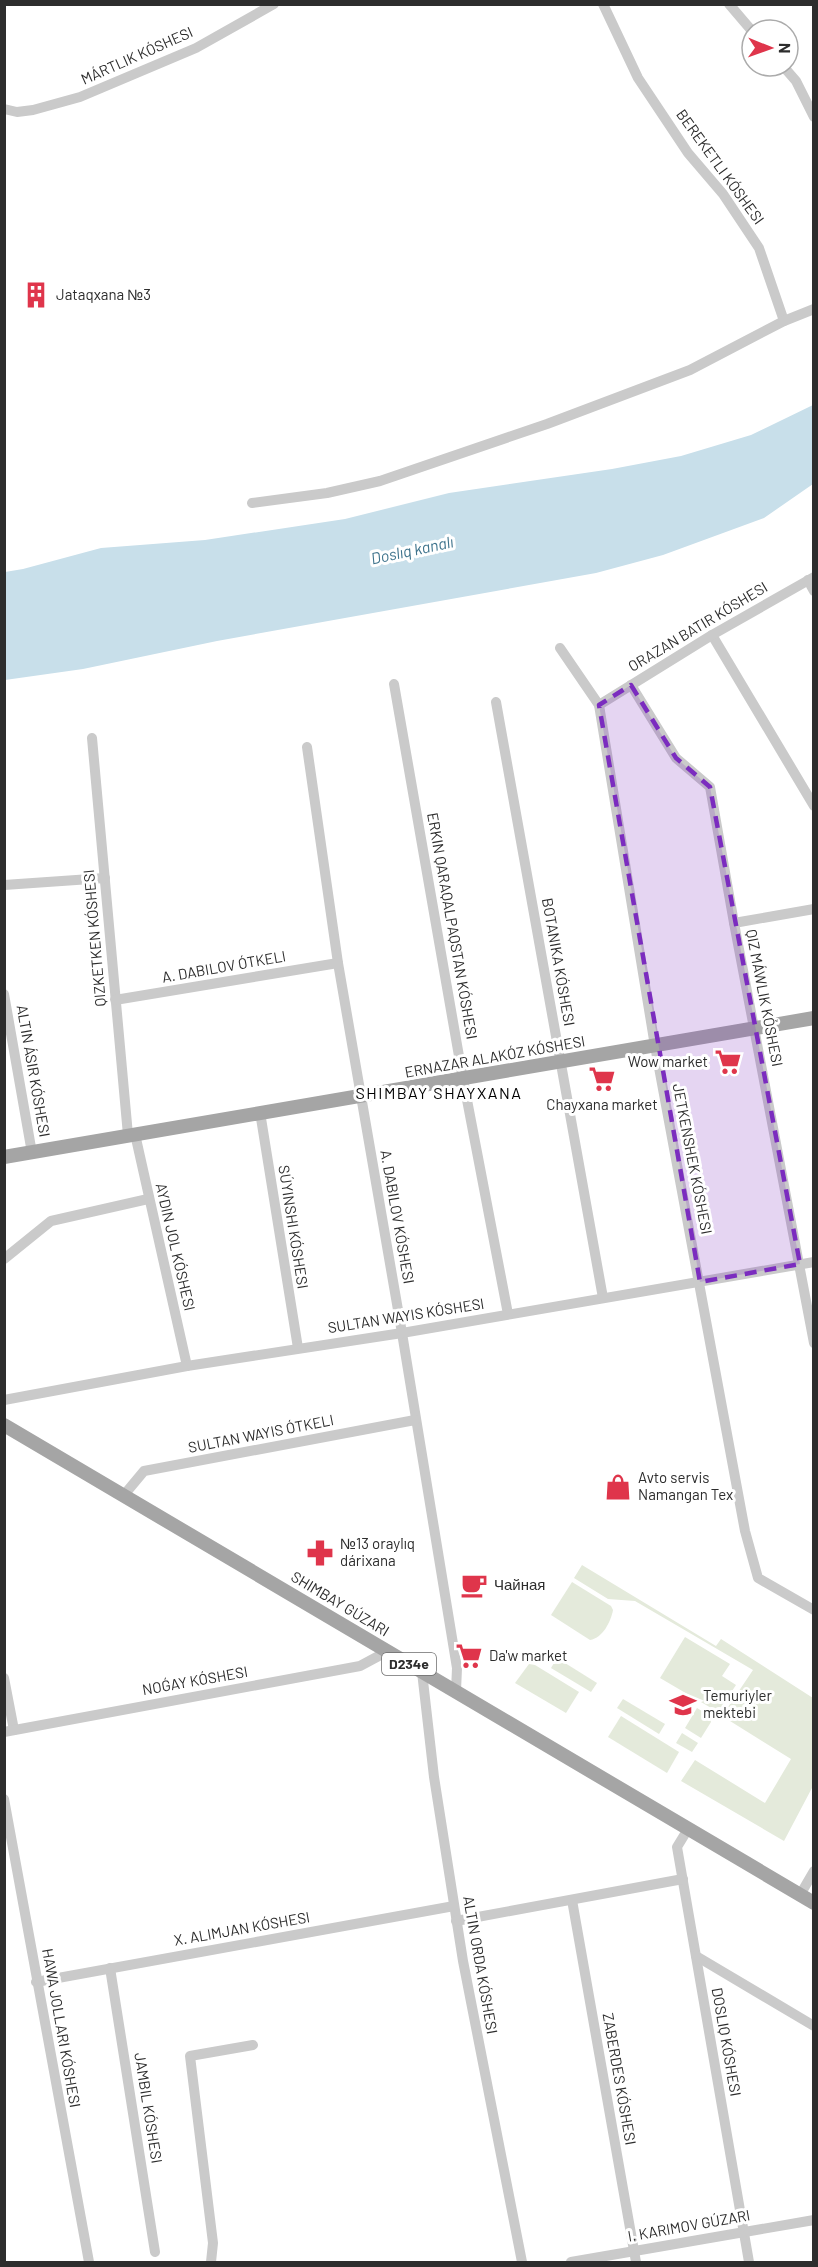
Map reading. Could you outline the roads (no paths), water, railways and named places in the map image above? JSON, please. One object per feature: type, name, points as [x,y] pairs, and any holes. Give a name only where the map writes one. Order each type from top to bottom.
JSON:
[{"type":"main road","name":"ERNAZAR ALAKÓZ KÓSHESI","points":[[4,1157],[260,1112],[463,1080],[813,1018]]},
{"type":"main road","name":"D234e","points":[[4,1425],[813,1903]]},
{"type":"street","name":"MÁRTLIK KÓSHESI","points":[[4,109],[17,112],[33,110],[80,97],[196,48],[274,4]]},
{"type":"street","name":"BEREKETLI KÓSHESI","points":[[603,4],[638,78],[688,153],[723,194],[759,248],[784,321]]},
{"type":"street","points":[[729,4],[741,18]]},
{"type":"street","points":[[793,78],[813,117]]},
{"type":"street","points":[[252,503],[327,493],[380,481],[548,424],[690,370],[784,321],[813,309]]},
{"type":"street","points":[[599,705],[712,635],[810,579],[813,591]]},
{"type":"street","points":[[712,635],[813,806]]},
{"type":"street","name":"JETKENSHEK KÓSHESI","points":[[560,648],[599,705],[655,1046],[745,1531],[758,1578],[813,1610]]},
{"type":"street","name":"ERKIN QARAQALPAQSTAN KÓSHESI","points":[[394,684],[463,1080],[508,1314]]},
{"type":"street","points":[[631,685],[676,758],[710,787],[813,1343]]},
{"type":"street","name":"BOTANIKA KÓSHESI","points":[[496,702],[603,1298]]},
{"type":"street","points":[[92,738],[131,1135],[187,1366]]},
{"type":"street","name":"A. DABILOV KÓSHESI","points":[[307,747],[338,963],[457,1668],[456,1692]]},
{"type":"street","points":[[4,885],[105,878]]},
{"type":"street","points":[[734,923],[813,909]]},
{"type":"street","name":"A. DABILOV ÓTKELI","points":[[116,1000],[338,963]]},
{"type":"street","points":[[4,994],[32,1153]]},
{"type":"street","name":"SÚYINSHI KÓSHESI","points":[[260,1112],[298,1348]]},
{"type":"street","points":[[4,1258],[51,1221],[148,1199]]},
{"type":"street","points":[[4,1401],[187,1366],[402,1333],[813,1262]]},
{"type":"street","points":[[124,1495],[144,1471],[415,1420]]},
{"type":"street","name":"NOǴAY KÓSHESI","points":[[9,1731],[360,1666],[388,1651]]},
{"type":"street","points":[[422,1672],[434,1777],[456,1921],[522,2262]]},
{"type":"street","points":[[4,1678],[9,1731]]},
{"type":"street","points":[[4,1799],[89,2262]]},
{"type":"street","points":[[688,1829],[677,1848],[749,2262]]},
{"type":"street","points":[[800,1895],[813,1871]]},
{"type":"street","points":[[456,1921],[683,1879]]},
{"type":"street","name":"ZABERDES KÓSHESI","points":[[572,1900],[636,2262]]},
{"type":"street","name":"X. ALIMJAN KÓSHESI","points":[[36,1982],[454,1906]]},
{"type":"street","points":[[696,1956],[813,2026]]},
{"type":"street","points":[[110,1968],[155,2252]]},
{"type":"street","points":[[211,2262],[213,2243],[190,2056],[253,2045]]},
{"type":"street","points":[[571,2262],[813,2220]]},
{"type":"water","name":"Doslıq kanalı","points":[[813,405],[813,484],[764,518],[663,555],[596,573],[217,641],[83,669],[5,680],[5,572],[101,548],[205,540],[345,519],[449,493],[612,469],[681,456],[751,435]]},
{"type":"place","name":"Jataqxana №3","points":[[36,295]]},
{"type":"place","name":"Wow market","points":[[728,1062]]},
{"type":"place","name":"Chayxana market","points":[[602,1079]]},
{"type":"place","name":"Avto servis Namangan Tex","points":[[618,1487]]},
{"type":"place","name":"№13 oraylıq dárixana","points":[[320,1553]]},
{"type":"place","name":"Чайная","points":[[474,1585]]},
{"type":"place","name":"Da'w market","points":[[469,1656]]},
{"type":"place","name":"Temuriyler mektebi","points":[[683,1705]]},
{"type":"district","name":"SHIMBAY SHAYXANA","points":[[439,1093]]}]
